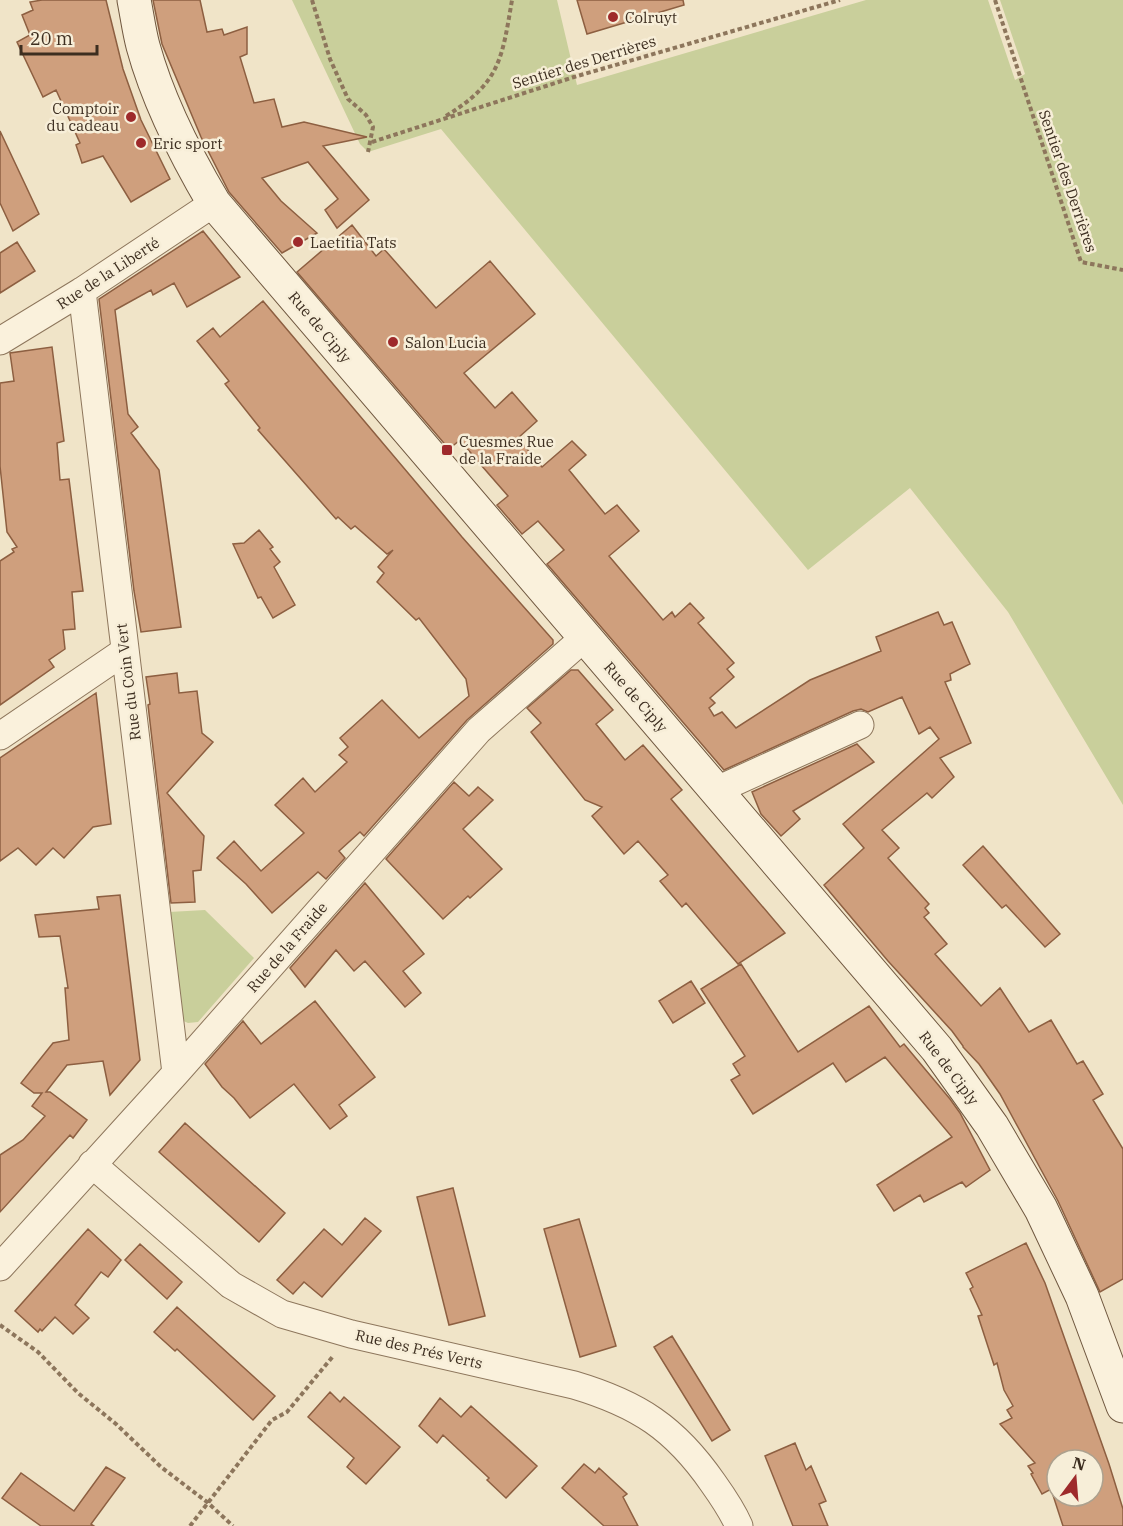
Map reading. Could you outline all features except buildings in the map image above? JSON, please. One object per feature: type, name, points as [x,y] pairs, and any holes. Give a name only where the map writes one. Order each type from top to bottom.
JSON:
[{"type":"street","name":"Rue de Ciply","points":[[134,0],[143,46],[159,90],[194,170],[214,203],[937,1049],[992,1126],[1041,1209],[1082,1296],[1123,1406]]},
{"type":"street","name":"Rue de la Liberté","points":[[0,341],[82,291],[214,203]]},
{"type":"street","name":"Rue du Coin Vert","points":[[82,291],[176,1073]]},
{"type":"street","name":"Rue de la Fraide","points":[[0,1267],[176,1073],[479,730],[584,638]]},
{"type":"street","points":[[0,736],[125,651]]},
{"type":"street","points":[[717,790],[860,725]]},
{"type":"street","name":"Rue des Prés Verts","points":[[92,1164],[231,1285],[282,1314],[351,1334],[574,1385],[602,1393],[632,1407],[679,1440],[732,1510],[739,1526]]},
{"type":"path","points":[[312,0],[330,59],[348,99],[366,115],[373,127],[372,142],[368,152]]},
{"type":"path","points":[[440,120],[464,105],[489,81],[501,58],[512,0]]},
{"type":"path","name":"Sentier des Derrières","points":[[372,142],[574,77],[840,0]]},
{"type":"path","name":"Sentier des Derrières","points":[[994,0],[1081,262],[1123,270]]},
{"type":"path","points":[[0,1325],[38,1352],[78,1393],[116,1424],[161,1467],[207,1502],[233,1526]]},
{"type":"path","points":[[190,1526],[272,1420],[287,1412],[351,1334]]},
{"type":"green space","points":[[292,0],[557,0],[577,85],[866,0],[988,0],[1015,80],[1025,74],[1000,0],[1123,0],[1123,805],[1008,612],[910,488],[808,570],[441,129],[368,152],[360,144]]},
{"type":"green space","points":[[205,910],[254,958],[198,1022],[188,1023],[179,1019],[169,912]]},
{"type":"place","name":"Colruyt","points":[[613,17]]},
{"type":"place","name":"Comptoir du cadeau","points":[[131,117]]},
{"type":"place","name":"Eric sport","points":[[141,143]]},
{"type":"place","name":"Laetitia Tats","points":[[298,242]]},
{"type":"place","name":"Salon Lucia","points":[[393,342]]},
{"type":"place","name":"Cuesmes Rue de la Fraide","points":[[447,450]]}]
